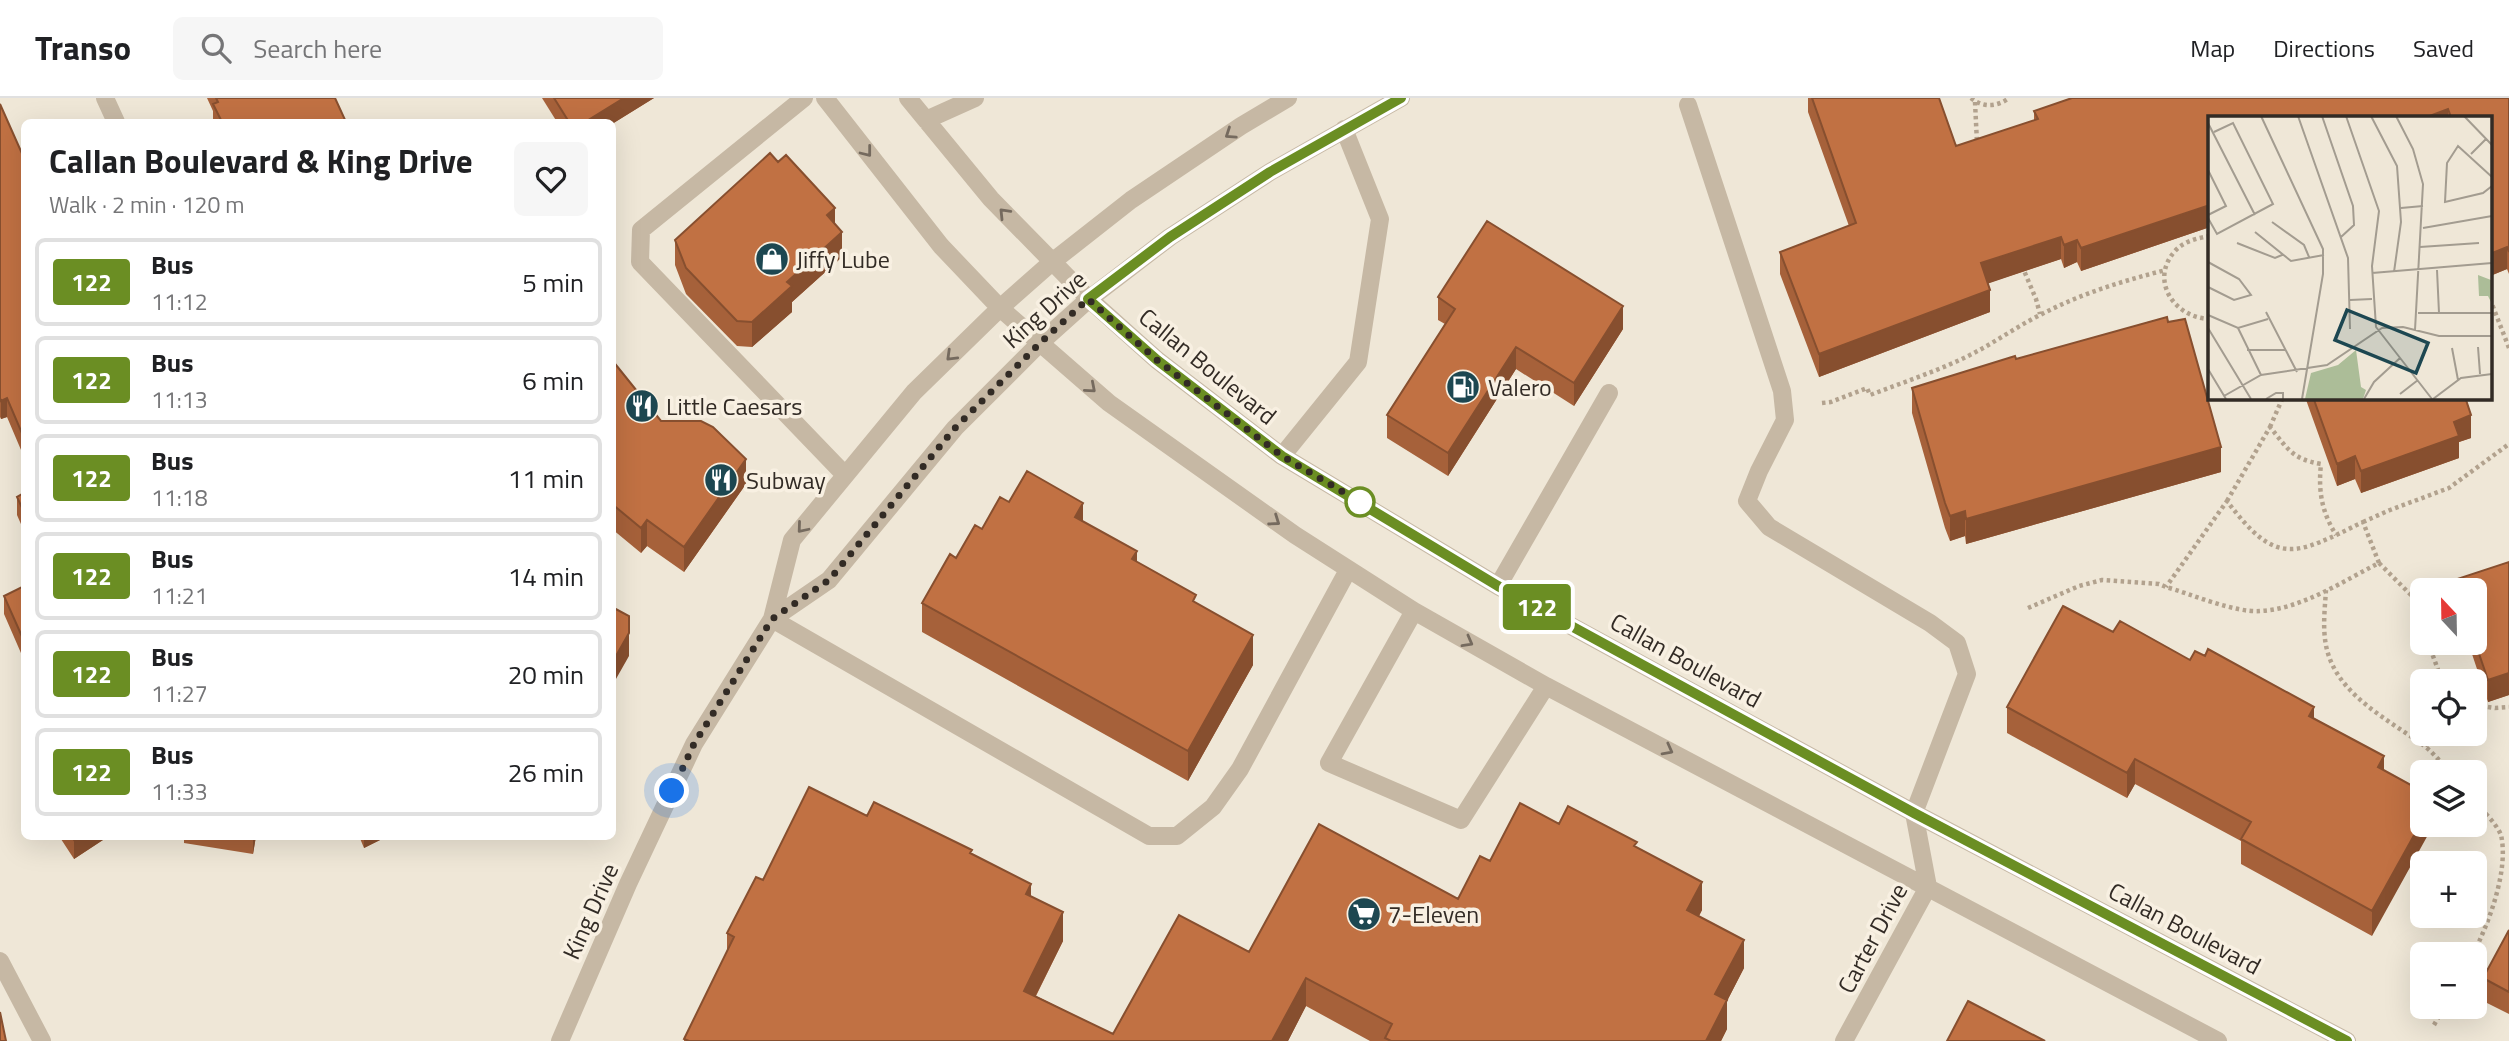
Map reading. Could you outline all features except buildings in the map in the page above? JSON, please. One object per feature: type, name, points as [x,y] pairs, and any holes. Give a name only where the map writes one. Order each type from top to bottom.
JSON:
[{"type":"street","points":[[105,98],[115,119]]},
{"type":"street","points":[[804,98],[641,230],[640,262],[845,475]]},
{"type":"street","points":[[825,98],[941,246],[1000,308],[1109,403],[1295,536],[1414,611],[1546,686],[2218,1041]]},
{"type":"street","name":"Callan Boulevard","points":[[908,98],[991,199],[1088,299],[1157,360],[1282,456],[1498,586],[1914,813],[2347,1041]]},
{"type":"street","points":[[926,120],[975,98]]},
{"type":"street","name":"King Drive","points":[[560,1041],[628,884],[694,744],[772,619],[792,540],[914,392],[1000,308],[1052,262],[1131,200],[1241,126],[1288,98]]},
{"type":"street","name":"King Drive","points":[[772,619],[829,580],[955,428],[1088,299],[1170,237],[1270,172],[1401,98]]},
{"type":"street","points":[[1688,105],[1782,391],[1785,419],[1747,501],[1769,527],[1930,623],[1957,643],[1967,674],[1914,813]]},
{"type":"street","points":[[1282,456],[1357,362],[1380,219],[1344,129]]},
{"type":"street","points":[[1498,586],[1609,393]]},
{"type":"street","points":[[772,619],[1149,836],[1177,836],[1213,807],[1240,769],[1348,570]]},
{"type":"street","points":[[1414,611],[1329,762],[1461,820],[1546,686]]},
{"type":"street","name":"Carter Drive","points":[[1844,1041],[1928,887],[1914,813]]},
{"type":"street","points":[[0,961],[43,1041]]},
{"type":"path","points":[[1977,145],[1973,100],[1988,106],[2002,103],[2009,98]]},
{"type":"path","points":[[2208,236],[2191,240],[2175,250],[2166,271],[2168,296],[2178,309],[2193,317],[2208,319]]},
{"type":"path","points":[[2021,264],[2040,314]]},
{"type":"path","points":[[1784,407],[1831,402],[1867,388],[1870,395],[1972,354],[2040,314],[2070,301],[2122,282],[2166,271]]},
{"type":"path","points":[[2492,304],[2509,348]]},
{"type":"path","points":[[2166,587],[2227,501],[2270,427],[2282,399]]},
{"type":"path","points":[[2270,427],[2302,461],[2321,464],[2320,499],[2336,535]]},
{"type":"path","points":[[2227,501],[2258,538],[2277,547],[2294,550],[2314,546],[2409,502],[2449,488],[2509,444]]},
{"type":"path","points":[[2363,522],[2379,563],[2410,594]]},
{"type":"path","points":[[2028,608],[2079,586],[2102,580],[2134,581],[2166,587],[2258,612],[2300,601],[2379,563]]},
{"type":"path","points":[[2326,590],[2325,641],[2333,666],[2352,692],[2410,736]]},
{"type":"path","points":[[2487,707],[2509,707]]},
{"type":"path","points":[[2425,746],[2438,760]]},
{"type":"path","points":[[2478,942],[2499,892],[2508,854],[2500,834],[2487,817]]},
{"type":"path","points":[[2434,1025],[2437,1019]]},
{"type":"bus line","name":"122","points":[[1401,98],[1270,172],[1170,237],[1088,299],[1157,360],[1282,456],[1498,586],[1914,813],[2347,1041]]},
{"type":"place","name":"Jiffy Lube","points":[[772,259]]},
{"type":"place","name":"Valero","points":[[1463,387]]},
{"type":"place","name":"Little Caesars","points":[[642,406]]},
{"type":"place","name":"Subway","points":[[721,480]]},
{"type":"place","name":"7-Eleven","points":[[1364,914]]},
{"type":"route","points":[[672,791],[694,744],[772,619],[829,580],[955,428],[1088,299],[1157,360],[1282,456],[1360,502]]}]
